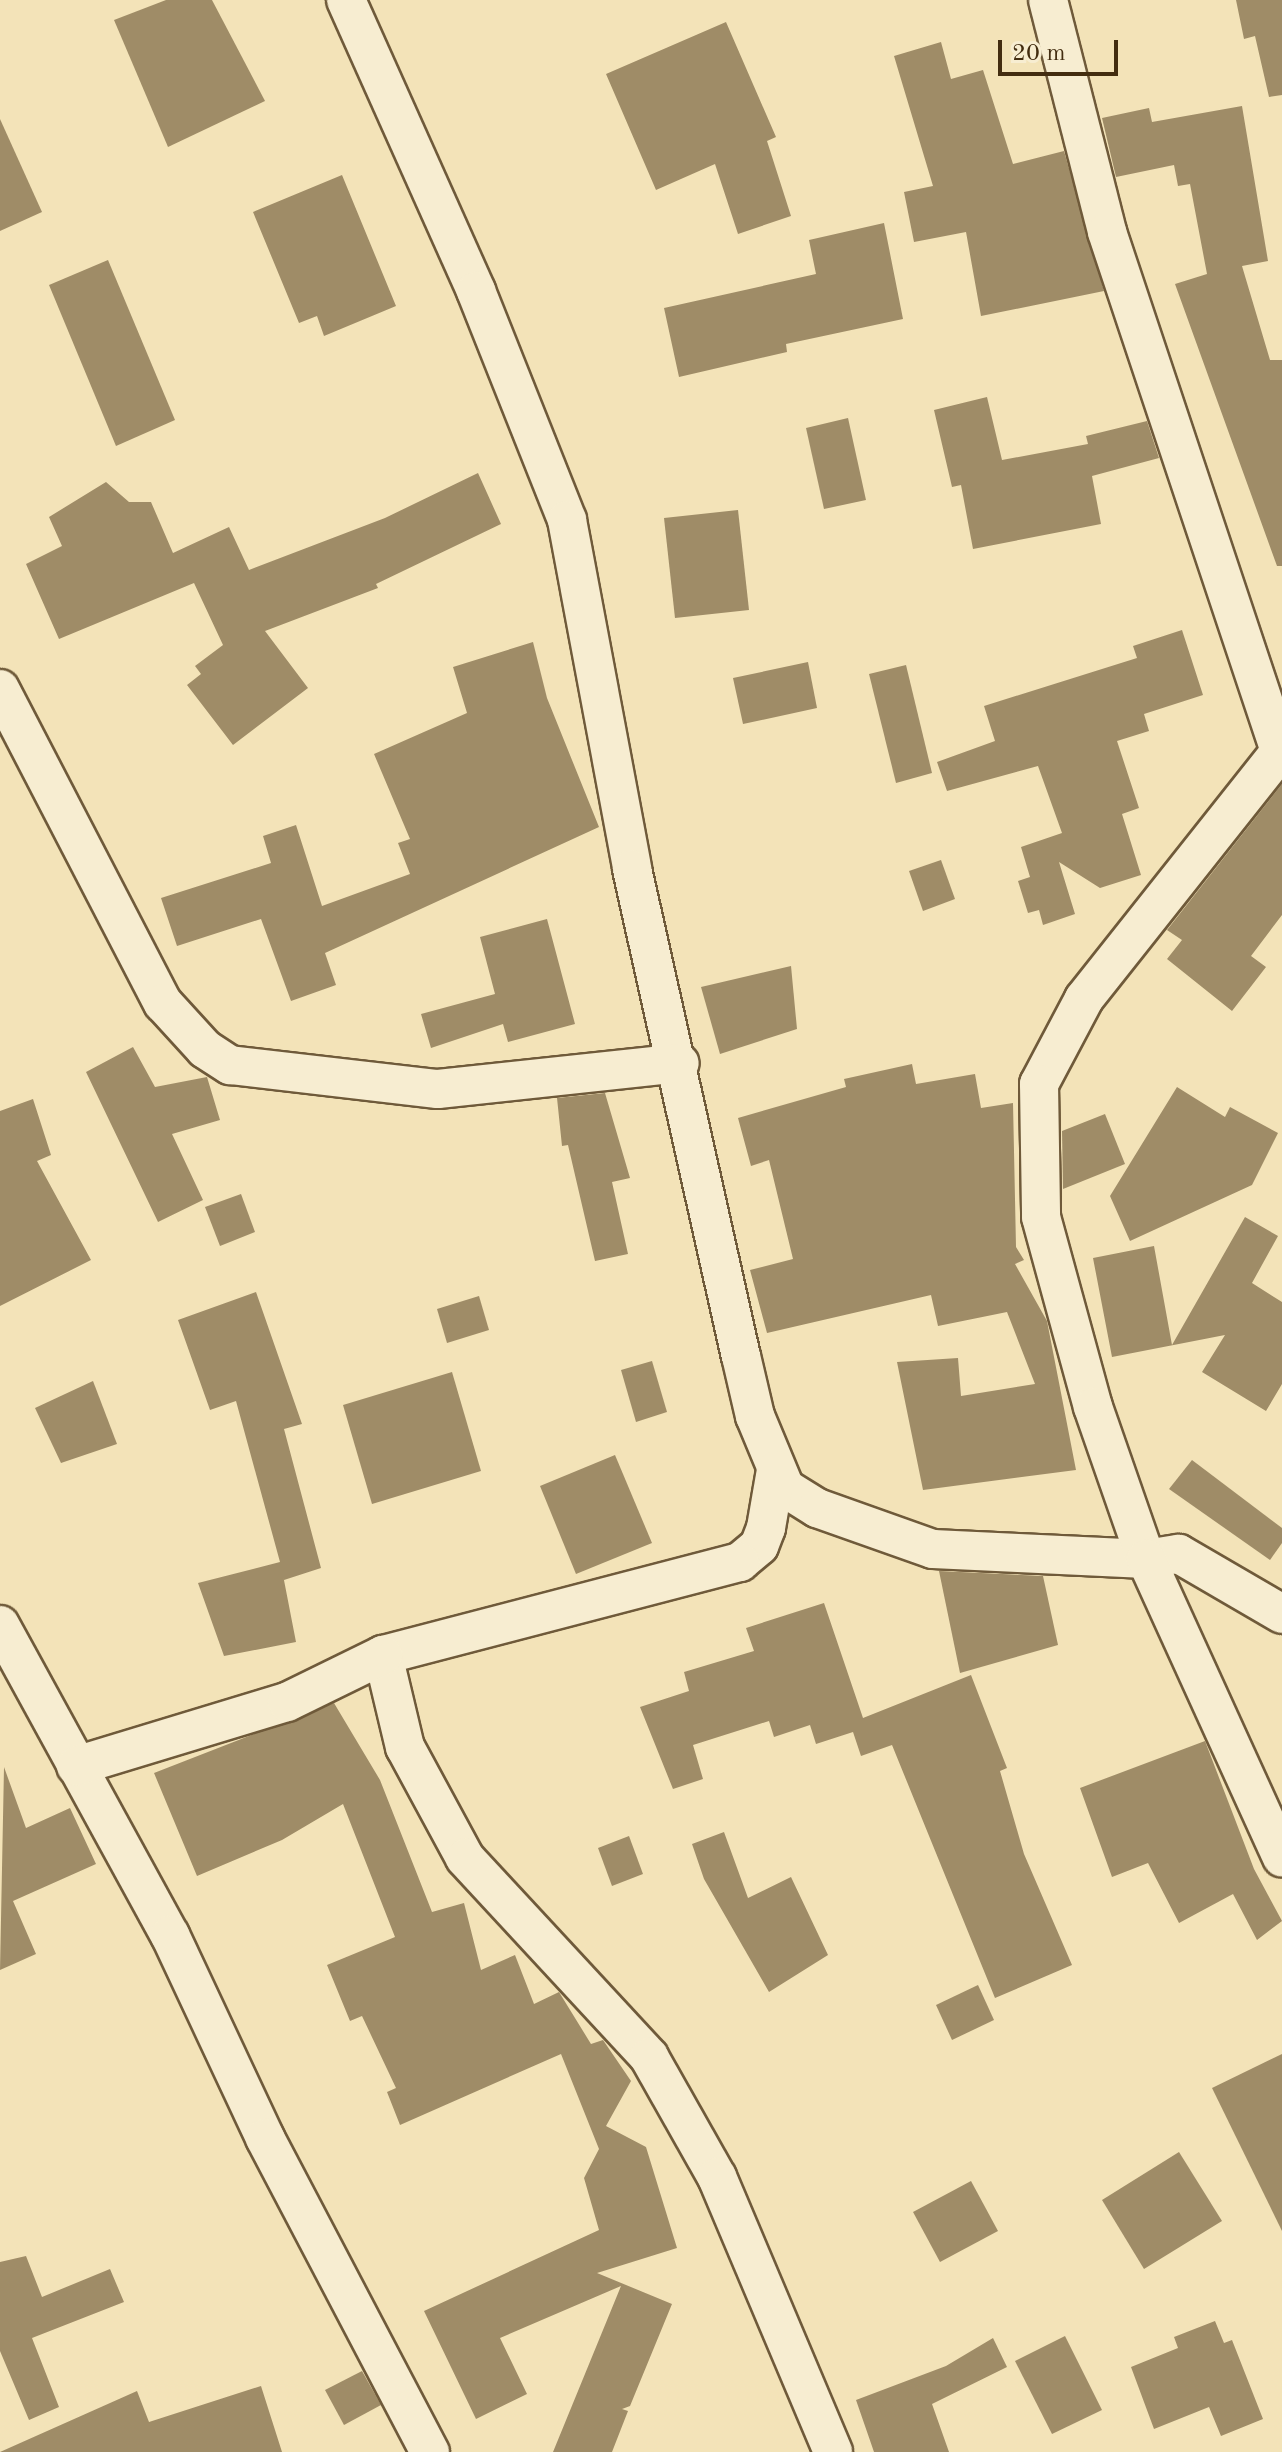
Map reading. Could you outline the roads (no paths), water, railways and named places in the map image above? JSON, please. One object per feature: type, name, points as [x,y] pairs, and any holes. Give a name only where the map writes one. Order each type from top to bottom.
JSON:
[{"type":"street","points":[[346,0],[476,291],[567,520],[632,869],[680,1063],[741,1356],[776,1470],[795,1498],[933,1549],[1146,1559],[1179,1554],[1282,1614]]},
{"type":"street","points":[[1048,0],[1107,232],[1281,750],[1084,999],[1039,1084],[1041,1217],[1093,1407],[1146,1559],[1282,1858]]},
{"type":"street","points":[[0,689],[163,1003],[205,1049],[230,1065],[438,1089],[680,1063]]},
{"type":"street","points":[[76,1766],[287,1702],[383,1655],[740,1562],[759,1546],[766,1528],[776,1470]]},
{"type":"street","points":[[0,1625],[170,1935],[265,2138],[430,2452]]},
{"type":"street","points":[[383,1655],[405,1747],[465,1858],[649,2057],[717,2177],[833,2452]]}]
